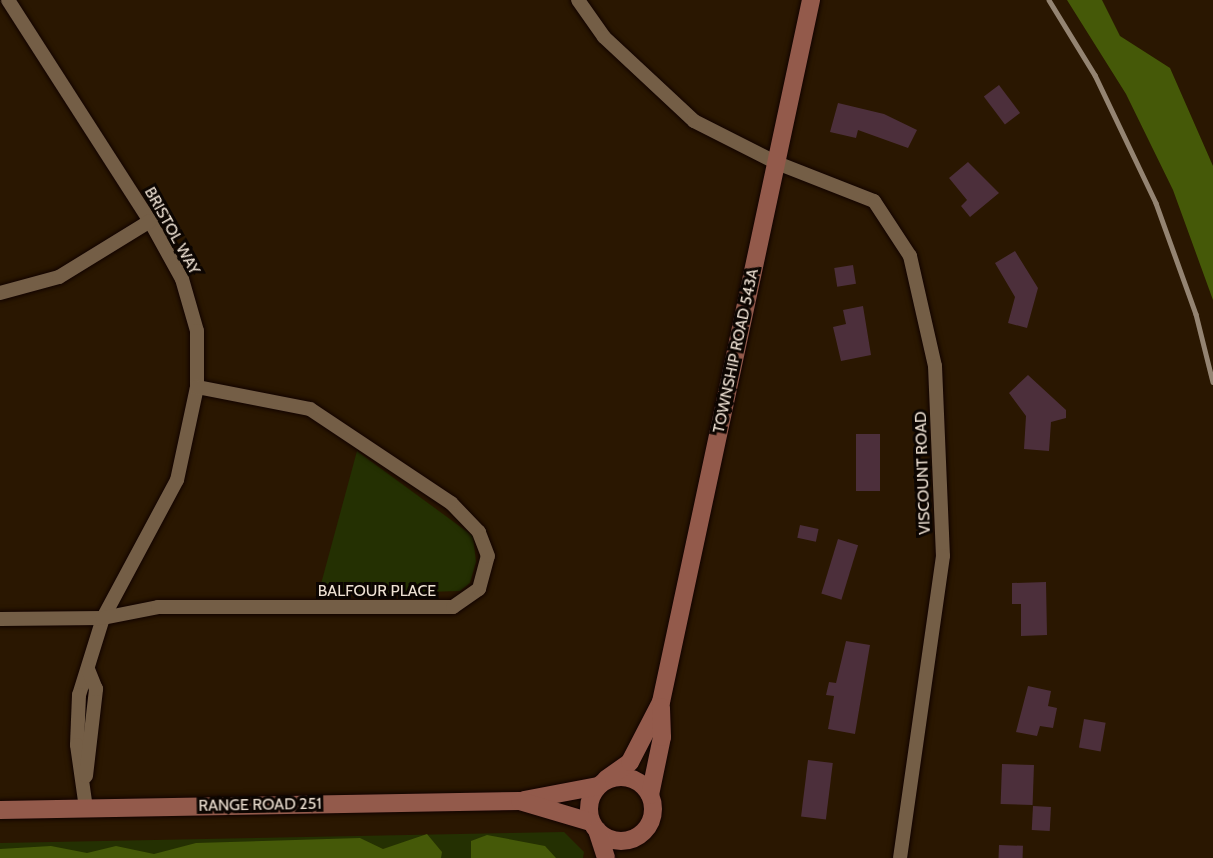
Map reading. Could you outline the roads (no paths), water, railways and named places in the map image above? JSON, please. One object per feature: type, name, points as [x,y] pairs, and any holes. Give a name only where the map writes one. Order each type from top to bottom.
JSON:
[{"type":"main road","name":"TOWNSHIP ROAD 543A","points":[[650,795],[662,737],[661,702],[811,0]]},
{"type":"main road","name":"TOWNSHIP ROAD 543A","points":[[602,782],[630,762],[661,702]]},
{"type":"main road","points":[[606,858],[594,826],[589,803],[602,782],[626,777],[650,795],[653,813],[624,858]]},
{"type":"main road","name":"RANGE ROAD 251","points":[[0,810],[519,801],[602,782]]},
{"type":"main road","name":"RANGE ROAD 251","points":[[519,801],[594,826]]},
{"type":"main road","points":[[594,826],[616,841],[637,836]]},
{"type":"street","name":"BRISTOL WAY","points":[[8,0],[150,221],[182,279],[196,332],[197,387],[177,480],[103,618],[88,669],[96,689],[85,778],[86,808]]},
{"type":"street","name":"VISCOUNT ROAD","points":[[578,0],[604,37],[694,121],[777,163],[874,201],[910,256],[935,366],[943,556],[900,858]]},
{"type":"street","points":[[0,293],[59,277],[150,221]]},
{"type":"street","name":"BALFOUR PLACE","points":[[0,619],[103,618],[158,607],[453,607],[479,590],[488,556],[479,532],[451,503],[310,409],[197,387]]},
{"type":"railway","points":[[1049,0],[1095,75],[1156,203],[1196,314],[1213,382]]}]
